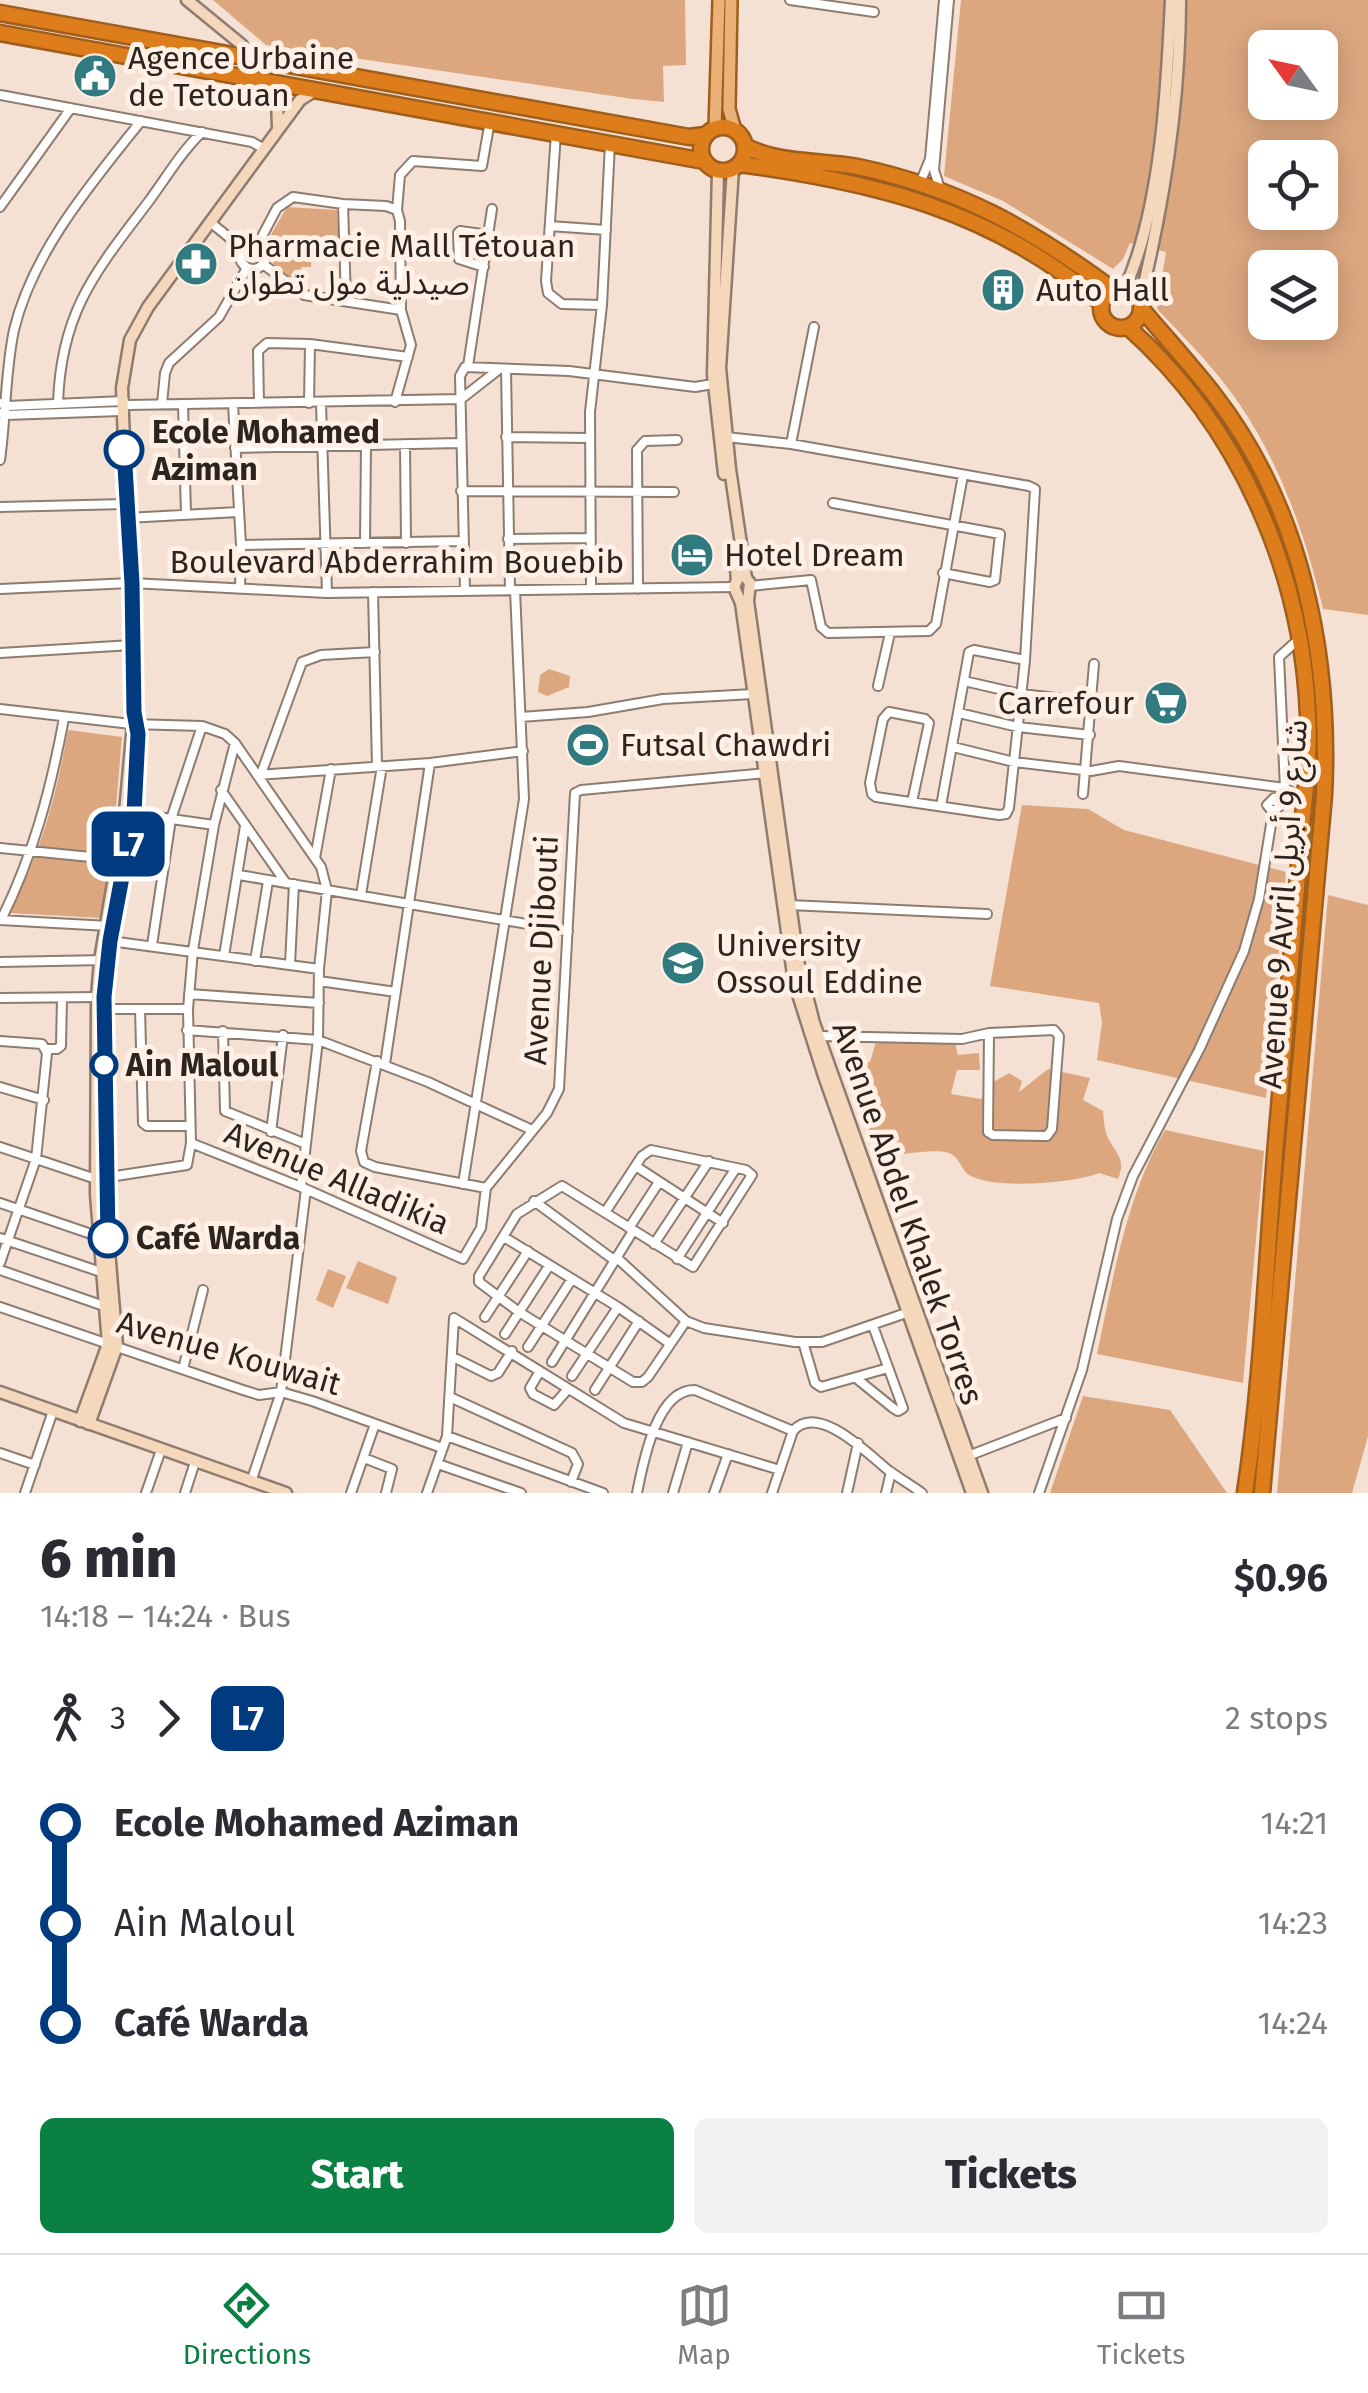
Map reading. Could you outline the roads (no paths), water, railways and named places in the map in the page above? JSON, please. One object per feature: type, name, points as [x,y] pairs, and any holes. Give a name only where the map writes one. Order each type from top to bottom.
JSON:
[{"type":"highway","points":[[0,12],[689,138],[735,130],[746,146],[765,155],[859,168],[919,184],[1030,232],[1141,305],[1138,320],[1121,329],[1107,324],[1101,304],[1032,251],[934,206],[857,183],[730,168],[0,33]]},
{"type":"highway","points":[[704,161],[700,148],[710,132]]},
{"type":"highway","points":[[730,168],[746,146]]},
{"type":"highway","points":[[1101,304],[1118,289]]},
{"type":"highway","name":"Avenue 9 Avril شارع 9 أبريل","points":[[1141,305],[1216,398],[1247,445],[1268,489],[1308,595],[1325,698],[1324,795],[1262,1493]]},
{"type":"highway","name":"Avenue 9 Avril شارع 9 أبريل","points":[[1128,327],[1196,398],[1236,460],[1282,566],[1299,639],[1308,716],[1246,1493]]},
{"type":"main road","points":[[186,0],[239,42],[244,56]]},
{"type":"main road","points":[[710,132],[719,0]]},
{"type":"main road","points":[[731,0],[730,108],[735,130]]},
{"type":"main road","points":[[1118,289],[1139,257],[1145,231],[1168,79],[1171,0]]},
{"type":"main road","points":[[1141,305],[1164,178],[1178,68],[1180,0]]},
{"type":"main road","points":[[257,78],[278,98],[278,130]]},
{"type":"main road","points":[[85,1422],[113,1345],[100,1178],[102,1001],[109,926],[130,813],[134,720],[123,405],[126,352],[136,326],[210,222],[300,100],[317,89]]},
{"type":"main road","name":"Avenue Abdel Khalek Torres","points":[[730,168],[713,384],[794,982],[824,1076],[982,1493]]},
{"type":"main road","name":"Avenue Abdel Khalek Torres","points":[[730,168],[720,354],[726,437],[753,694],[798,961],[818,1036],[972,1493]]},
{"type":"main road","points":[[104,960],[110,941],[109,926]]},
{"type":"main road","points":[[103,1237],[104,1306],[113,1345]]},
{"type":"main road","points":[[0,1392],[286,1493]]},
{"type":"street","points":[[790,0],[874,12]]},
{"type":"street","points":[[919,184],[930,160],[946,0]]},
{"type":"street","points":[[943,192],[934,175],[946,0]]},
{"type":"street","points":[[0,94],[252,142],[264,149]]},
{"type":"street","points":[[0,206],[71,108]]},
{"type":"street","points":[[0,460],[14,333],[32,277],[58,233],[142,121]]},
{"type":"street","points":[[395,402],[410,336],[401,310],[401,231],[397,210],[400,175],[412,161],[482,166],[490,121]]},
{"type":"street","points":[[58,403],[62,348],[79,301],[202,132]]},
{"type":"street","points":[[556,133],[548,293],[562,304],[602,304]]},
{"type":"street","points":[[591,589],[589,438],[602,304],[610,144]]},
{"type":"street","points":[[258,244],[271,217],[287,198],[397,210]]},
{"type":"street","points":[[343,204],[346,302]]},
{"type":"street","points":[[468,366],[492,210]]},
{"type":"street","points":[[210,222],[242,248]]},
{"type":"street","points":[[550,226],[606,230]]},
{"type":"street","points":[[484,266],[459,259],[458,233],[460,230],[488,235]]},
{"type":"street","points":[[258,244],[265,251],[263,264],[256,269],[248,268],[240,258],[242,248],[258,244]]},
{"type":"street","points":[[263,264],[304,295],[401,310]]},
{"type":"street","points":[[162,404],[164,373],[169,363],[219,317],[248,268]]},
{"type":"street","points":[[791,444],[814,327]]},
{"type":"street","points":[[260,403],[261,347],[272,342],[408,356]]},
{"type":"street","points":[[309,403],[310,344]]},
{"type":"street","points":[[464,591],[459,443],[462,370],[468,366],[550,370],[695,387],[713,384]]},
{"type":"street","points":[[3,409],[461,399],[502,370]]},
{"type":"street","points":[[463,1184],[524,798],[502,370]]},
{"type":"street","points":[[695,387],[714,396]]},
{"type":"street","points":[[3,409],[58,403],[123,405]]},
{"type":"street","points":[[322,403],[327,593]]},
{"type":"street","points":[[183,404],[186,514]]},
{"type":"street","points":[[233,404],[240,588]]},
{"type":"street","points":[[506,437],[589,438]]},
{"type":"street","points":[[726,437],[791,444],[1035,490],[1022,694],[1006,814],[941,806],[912,802],[876,797],[869,788],[883,719],[889,712],[925,718],[928,722],[912,802]]},
{"type":"street","points":[[638,589],[638,445],[645,440],[678,440]]},
{"type":"street","points":[[236,448],[459,443]]},
{"type":"street","points":[[365,543],[366,444]]},
{"type":"street","points":[[404,444],[406,543]]},
{"type":"street","points":[[878,686],[890,633],[927,632],[934,627],[962,475]]},
{"type":"street","points":[[461,491],[674,492]]},
{"type":"street","points":[[833,503],[1000,534],[996,577],[990,582],[943,574]]},
{"type":"street","points":[[0,508],[126,504]]},
{"type":"street","points":[[126,518],[238,512]]},
{"type":"street","points":[[508,539],[590,538]]},
{"type":"street","points":[[241,546],[463,541]]},
{"type":"street","name":"Boulevard Abderrahim Bouebib","points":[[0,589],[132,583],[327,593],[638,589],[810,579],[823,632],[890,633]]},
{"type":"street","points":[[361,895],[379,766],[373,592]]},
{"type":"street","points":[[1275,800],[1284,788],[1279,656],[1299,639]]},
{"type":"street","points":[[0,654],[132,645]]},
{"type":"street","points":[[941,806],[968,654],[972,650],[1025,660]]},
{"type":"street","points":[[259,775],[302,662],[320,655],[375,652]]},
{"type":"street","points":[[1083,794],[1094,664]]},
{"type":"street","points":[[964,681],[1022,694],[1092,702]]},
{"type":"street","points":[[522,718],[663,699],[753,694]]},
{"type":"street","points":[[0,709],[64,718],[202,726],[220,731],[235,743],[259,775],[325,876],[318,1040],[281,1392],[251,1482]]},
{"type":"street","points":[[959,714],[1018,727],[1090,735]]},
{"type":"street","points":[[64,718],[32,851],[0,920],[109,926]]},
{"type":"street","points":[[152,945],[172,819],[202,726]]},
{"type":"street","points":[[0,1147],[100,1178],[188,1165],[187,1030],[193,950],[221,790],[235,743]]},
{"type":"street","points":[[953,747],[1014,762],[1085,770],[1119,766],[1284,788],[1304,800]]},
{"type":"street","points":[[259,775],[430,763],[523,751]]},
{"type":"street","points":[[430,763],[396,992],[362,1161],[375,1167],[486,1188]]},
{"type":"street","points":[[315,859],[331,769]]},
{"type":"street","name":"Avenue Djibouti","points":[[463,1259],[481,1228],[486,1188],[555,1102],[575,794],[581,790],[767,772]]},
{"type":"street","points":[[1039,1493],[1082,1370],[1117,1219],[1133,1176],[1244,951],[1259,899],[1273,812],[1279,809],[1269,786]]},
{"type":"street","points":[[221,790],[290,884],[290,964]]},
{"type":"street","points":[[130,813],[214,825]]},
{"type":"street","points":[[224,956],[246,826]]},
{"type":"street","points":[[0,848],[121,860]]},
{"type":"street","points":[[239,875],[568,931]]},
{"type":"street","points":[[256,961],[268,880]]},
{"type":"street","points":[[790,906],[986,914]]},
{"type":"street","points":[[110,941],[319,970]]},
{"type":"street","points":[[0,962],[104,960]]},
{"type":"street","points":[[319,981],[396,992]]},
{"type":"street","points":[[189,994],[319,1003]]},
{"type":"street","points":[[0,998],[62,998],[140,1008],[188,1008]]},
{"type":"street","points":[[46,1049],[61,1046],[62,998]]},
{"type":"street","points":[[140,1008],[143,1123],[190,1126]]},
{"type":"street","points":[[187,1030],[318,1040],[381,1062],[532,1130]]},
{"type":"street","points":[[223,1032],[223,1106],[232,1116],[306,1144]]},
{"type":"street","points":[[818,1036],[962,1039],[990,1033],[1058,1032],[1052,1129],[1046,1136],[988,1132],[990,1033]]},
{"type":"street","points":[[270,1132],[283,1035]]},
{"type":"street","points":[[0,1041],[42,1044],[47,1064],[36,1159],[19,1210],[4,1239],[0,1266],[104,1306]]},
{"type":"street","points":[[0,1087],[44,1100]]},
{"type":"street","name":"Avenue Alladikia","points":[[190,1142],[463,1259]]},
{"type":"street","points":[[606,1212],[642,1156],[651,1150],[746,1170],[753,1178],[690,1268],[562,1186],[517,1214],[478,1279],[519,1312],[633,1382],[642,1382],[686,1321]]},
{"type":"street","points":[[654,1244],[708,1162]]},
{"type":"street","points":[[637,1167],[723,1223]]},
{"type":"street","points":[[677,1259],[736,1168]]},
{"type":"street","points":[[552,1362],[659,1182]]},
{"type":"street","points":[[534,1201],[615,1258],[686,1321],[704,1328],[803,1342],[832,1340],[912,1311]]},
{"type":"street","points":[[0,1203],[103,1237]]},
{"type":"street","points":[[504,1237],[669,1343]]},
{"type":"street","points":[[4,1239],[101,1272]]},
{"type":"street","points":[[485,1316],[528,1251]]},
{"type":"street","points":[[505,1334],[549,1266]]},
{"type":"street","points":[[528,1347],[572,1280]]},
{"type":"street","points":[[183,1369],[204,1290]]},
{"type":"street","name":"Avenue Kouwait","points":[[0,1307],[258,1394],[281,1392],[442,1448]]},
{"type":"street","points":[[572,1376],[618,1307]]},
{"type":"street","points":[[427,1493],[447,1436],[454,1318],[624,1423],[780,1470]]},
{"type":"street","points":[[595,1390],[639,1321]]},
{"type":"street","points":[[856,1378],[892,1408],[901,1410],[903,1404],[873,1326]]},
{"type":"street","points":[[803,1342],[817,1386],[888,1368]]},
{"type":"street","points":[[453,1357],[490,1376],[498,1373],[512,1351]]},
{"type":"street","points":[[540,1371],[530,1388],[534,1394],[554,1405],[568,1388]]},
{"type":"street","points":[[636,1493],[651,1431],[677,1395],[690,1389],[794,1431]]},
{"type":"street","points":[[452,1398],[576,1456],[578,1464],[571,1482]]},
{"type":"street","points":[[25,1493],[53,1411]]},
{"type":"street","points":[[968,1456],[1066,1418]]},
{"type":"street","points":[[772,1493],[794,1431],[804,1422],[812,1421],[858,1443],[890,1472],[922,1493]]},
{"type":"street","points":[[352,1493],[375,1424]]},
{"type":"street","points":[[447,1436],[603,1493]]},
{"type":"street","points":[[673,1493],[688,1442]]},
{"type":"street","points":[[847,1493],[858,1443]]},
{"type":"street","points":[[146,1493],[161,1450]]},
{"type":"street","points":[[0,1453],[35,1465]]},
{"type":"street","points":[[714,1493],[728,1454]]},
{"type":"street","points":[[364,1458],[392,1469],[386,1493]]},
{"type":"street","points":[[184,1493],[196,1462]]},
{"type":"street","points":[[438,1464],[520,1493]]},
{"type":"street","points":[[886,1493],[890,1472]]},
{"type":"place","name":"Agence Urbaine de Tetouan","points":[[95,76]]},
{"type":"place","name":"Pharmacie Mall Tétouan صيدلية مول تطوان","points":[[196,264]]},
{"type":"place","name":"Auto Hall","points":[[1003,290]]},
{"type":"place","name":"Ecole Mohamed Aziman","points":[[124,450]]},
{"type":"place","name":"Hotel Dream","points":[[692,555]]},
{"type":"place","name":"Carrefour","points":[[1166,703]]},
{"type":"place","name":"Futsal Chawdri","points":[[588,745]]},
{"type":"place","name":"University Ossoul Eddine","points":[[683,963]]},
{"type":"place","name":"Ain Maloul","points":[[104,1065]]},
{"type":"place","name":"Café Warda","points":[[108,1238]]}]
